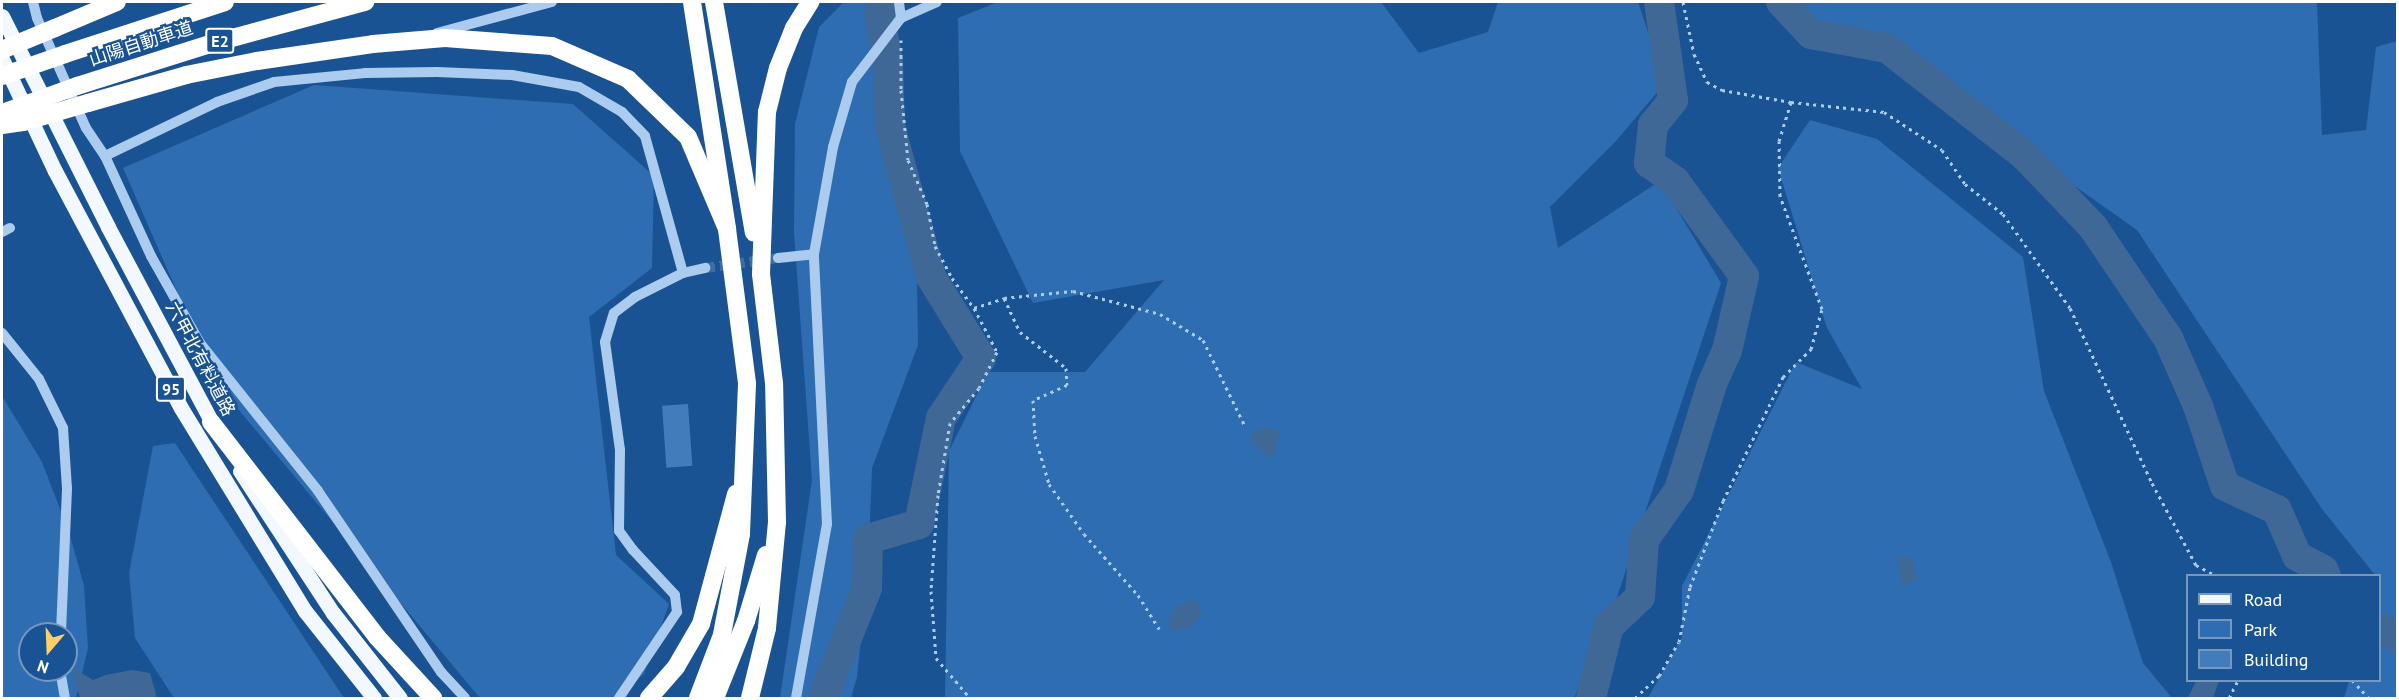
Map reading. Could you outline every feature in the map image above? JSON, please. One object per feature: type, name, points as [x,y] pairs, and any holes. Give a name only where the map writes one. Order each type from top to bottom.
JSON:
[{"type":"highway","points":[[2,51],[117,2]]},
{"type":"highway","name":"山陽自動車道","points":[[2,76],[225,2]]},
{"type":"highway","name":"山陽自動車道","points":[[2,113],[77,86],[210,44],[365,2]]},
{"type":"highway","points":[[692,2],[727,229],[747,384],[741,534],[722,635],[698,699]]},
{"type":"highway","points":[[714,2],[761,274],[774,383],[777,522],[767,628],[750,699]]},
{"type":"highway","points":[[761,274],[767,112],[778,68],[794,28],[810,2]]},
{"type":"highway","points":[[2,125],[23,122],[186,75],[257,61],[445,38],[552,46],[628,79],[688,137],[727,229]]},
{"type":"highway","points":[[211,422],[377,637],[433,699]]},
{"type":"highway","points":[[649,699],[676,667],[701,624],[744,463]]},
{"type":"highway","points":[[715,699],[746,621],[777,522]]},
{"type":"main road","name":"六甲北有料道路","points":[[2,16],[211,422],[255,496],[333,613],[400,699]]},
{"type":"main road","name":"95","points":[[2,59],[56,171],[181,408],[305,611],[374,699]]},
{"type":"street","points":[[33,2],[37,18],[86,128],[105,156],[151,256],[200,343],[318,492],[441,672],[465,699]]},
{"type":"street","points":[[408,41],[552,2]]},
{"type":"street","points":[[899,2],[901,18]]},
{"type":"street","points":[[796,699],[827,524],[814,254],[833,147],[852,82],[901,18],[937,2]]},
{"type":"street","points":[[105,156],[217,102],[274,82],[365,73],[437,72],[512,75],[579,87],[622,112],[645,136],[683,273]]},
{"type":"street","points":[[778,258],[814,254]]},
{"type":"street","points":[[619,699],[677,612],[675,595],[633,550],[619,531],[620,450],[605,342],[614,313],[635,297],[683,273],[705,268]]},
{"type":"street","points":[[2,333],[39,379],[63,429],[67,489],[61,622]]},
{"type":"street","points":[[62,682],[65,699]]},
{"type":"path","points":[[1683,2],[1694,54],[1707,82],[1722,90],[1791,102],[1884,112],[1942,150],[1965,184],[2003,214],[2070,308],[2152,483],[2196,565],[2213,574]]},
{"type":"path","points":[[901,18],[901,90],[908,160],[927,204],[935,246],[952,278],[974,308],[997,352],[979,388],[950,423],[938,495],[931,591],[936,658],[970,699]]},
{"type":"path","points":[[1635,699],[1659,676],[1679,642],[1690,587],[1723,501],[1751,438],[1783,377],[1811,349],[1822,309],[1780,196],[1779,141],[1791,102]]},
{"type":"path","points":[[974,308],[1004,298],[1073,291],[1160,314],[1203,340],[1245,426]]},
{"type":"path","points":[[1004,298],[1020,332],[1066,368],[1067,385],[1033,400],[1035,436],[1049,484],[1084,534],[1138,595],[1159,629]]},
{"type":"path","points":[[2229,699],[2238,682]]},
{"type":"path","points":[[2353,682],[2368,699]]},
{"type":"green space","points":[[844,2],[872,2],[874,69],[899,73],[916,210],[918,345],[872,468],[868,572],[857,677],[851,698],[780,698],[812,480],[794,233],[795,124],[819,27]]},
{"type":"green space","points":[[998,2],[1381,2],[1419,53],[1488,32],[1498,2],[1638,2],[1665,83],[1616,141],[1550,207],[1558,248],[1660,181],[1721,283],[1617,597],[1574,698],[945,698],[949,451],[988,372],[1085,372],[1164,280],[1033,303],[960,151],[958,18]]},
{"type":"green space","points":[[1791,2],[2317,2],[2322,135],[2366,130],[2376,47],[2397,41],[2397,698],[2344,698],[2349,682],[2381,682],[2381,574],[2374,574],[2322,509],[2137,230],[1910,70],[1818,44]]},
{"type":"green space","points":[[314,85],[573,104],[654,176],[652,268],[589,317],[616,555],[669,604],[644,674],[615,698],[480,698],[218,385],[123,168]]},
{"type":"green space","points":[[1810,120],[1877,139],[2023,257],[2044,391],[2111,562],[2143,663],[2172,698],[1648,698],[1682,637],[1682,586],[1796,362],[1862,389],[1827,328],[1778,168]]},
{"type":"green space","points":[[2,396],[42,462],[70,535],[84,586],[88,648],[76,698],[2,698]]},
{"type":"green space","points":[[175,443],[344,698],[174,698],[135,638],[129,573],[153,446]]},
{"type":"shaded area","points":[[1265,428],[1276,429],[1281,434],[1275,445],[1276,454],[1269,457],[1251,440],[1252,433]]},
{"type":"shaded area","points":[[1913,557],[1917,579],[1903,586],[1897,558]]},
{"type":"shaded area","points":[[1193,599],[1202,607],[1198,620],[1186,629],[1170,629],[1169,619],[1177,607]]},
{"type":"shaded area","points":[[132,670],[150,673],[157,698],[80,698],[75,682],[78,682],[78,671],[93,680]]},
{"type":"shaded area","points":[[2196,682],[2219,682],[2213,698],[2188,698]]},
{"type":"building","points":[[688,404],[692,466],[666,468],[662,406]]},
{"type":"waterway","points":[[823,698],[867,588],[868,539],[919,524],[941,418],[981,358],[931,277],[890,126],[888,63],[880,17],[882,2]]},
{"type":"waterway","points":[[1591,698],[1609,626],[1640,597],[1644,540],[1679,490],[1712,384],[1727,351],[1744,276],[1675,181],[1649,163],[1653,125],[1673,100],[1659,2]]},
{"type":"waterway","points":[[1781,2],[1811,34],[1887,48],[2024,155],[2093,227],[2168,338],[2198,406],[2225,486],[2277,510],[2297,556],[2323,570],[2325,574]]},
{"type":"waterway","points":[[2381,629],[2398,638]]},
{"type":"tunnel","points":[[705,268],[778,258]]}]
